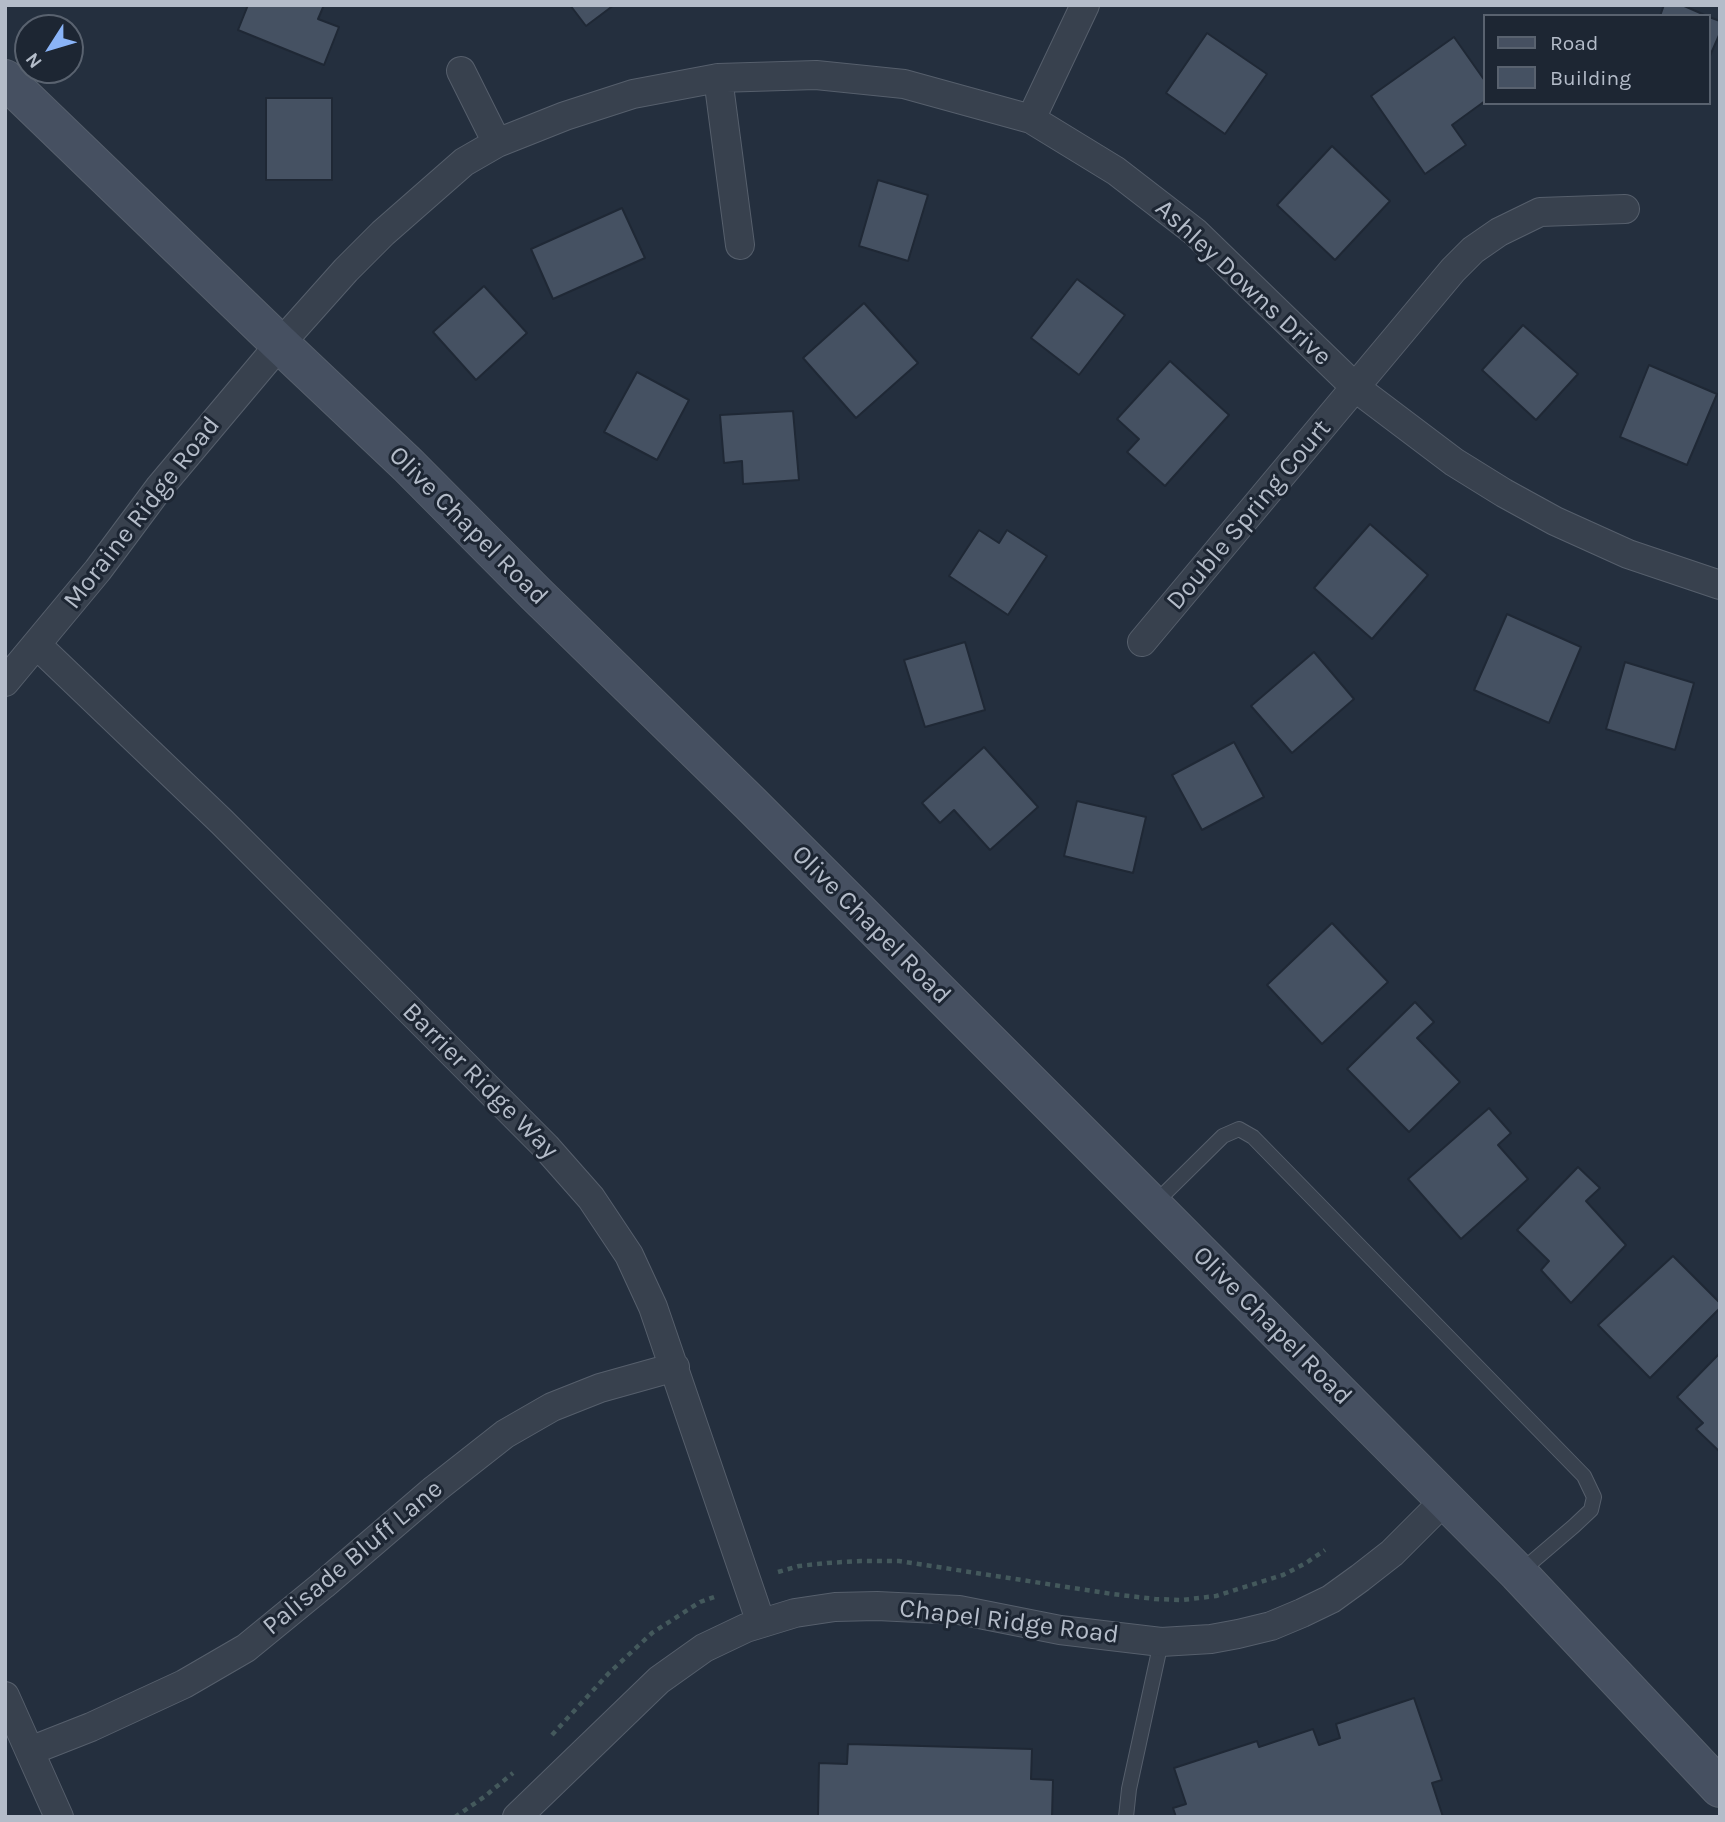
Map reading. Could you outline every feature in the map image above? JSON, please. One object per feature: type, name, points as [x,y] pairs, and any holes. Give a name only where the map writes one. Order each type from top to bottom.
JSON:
[{"type":"main road","name":"Olive Chapel Road","points":[[5,79],[408,465],[1153,1206],[1518,1573],[1720,1788]]},
{"type":"street","points":[[1031,119],[1085,5]]},
{"type":"street","points":[[461,71],[497,143]]},
{"type":"street","name":"Ashley Downs Drive","points":[[280,344],[383,233],[464,162],[497,143],[565,116],[634,94],[718,78],[816,75],[904,84],[1031,119],[1116,171],[1195,232],[1356,388],[1454,462],[1555,521],[1628,554],[1720,585]]},
{"type":"street","points":[[718,78],[740,245]]},
{"type":"street","name":"Double Spring Court","points":[[1142,642],[1453,270],[1473,250],[1499,232],[1540,212],[1625,209]]},
{"type":"street","name":"Moraine Ridge Road","points":[[5,682],[98,570],[159,488],[280,344]]},
{"type":"street","name":"Barrier Ridge Way","points":[[37,645],[222,822],[555,1157],[591,1198],[629,1255],[653,1307],[761,1623]]},
{"type":"street","name":"Palisade Bluff Lane","points":[[30,1751],[91,1727],[184,1684],[246,1648],[435,1489],[505,1434],[552,1407],[600,1388],[675,1367]]},
{"type":"street","name":"Chapel Ridge Road","points":[[517,1817],[659,1680],[704,1648],[746,1628],[794,1613],[835,1607],[877,1606],[959,1611],[1060,1630],[1161,1642],[1211,1639],[1271,1626],[1331,1599],[1392,1553],[1445,1500]]},
{"type":"street","points":[[5,1696],[59,1817]]},
{"type":"lane","points":[[1153,1206],[1223,1136],[1239,1129],[1254,1137],[1584,1476],[1594,1497],[1591,1510],[1518,1573]]},
{"type":"lane","points":[[1126,1817],[1132,1776],[1161,1642]]},
{"type":"path","points":[[775,1573],[799,1566],[827,1563],[900,1561],[1112,1594],[1182,1600],[1216,1596],[1283,1575],[1325,1550]]},
{"type":"path","points":[[551,1735],[609,1673],[652,1633],[700,1602],[714,1597]]},
{"type":"path","points":[[455,1817],[518,1768]]},
{"type":"building","points":[[248,5],[324,5],[318,19],[339,27],[324,65],[238,30]]},
{"type":"building","points":[[570,5],[614,5],[586,26]]},
{"type":"building","points":[[1664,5],[1682,5],[1702,14],[1661,14]]},
{"type":"building","points":[[1711,18],[1720,21],[1720,33],[1711,53]]},
{"type":"building","points":[[1207,33],[1267,74],[1225,134],[1166,93]]},
{"type":"building","points":[[1454,37],[1484,80],[1484,102],[1452,125],[1466,145],[1425,174],[1371,96]]},
{"type":"building","points":[[266,98],[332,98],[332,180],[266,180]]},
{"type":"building","points":[[1332,146],[1390,201],[1335,260],[1277,205]]},
{"type":"building","points":[[878,180],[928,195],[908,261],[859,246]]},
{"type":"building","points":[[622,208],[645,258],[553,299],[531,249]]},
{"type":"building","points":[[1077,279],[1125,315],[1079,375],[1031,338]]},
{"type":"building","points":[[484,286],[527,333],[476,380],[433,332]]},
{"type":"building","points":[[864,303],[918,363],[856,418],[803,358]]},
{"type":"building","points":[[1523,325],[1578,374],[1536,420],[1482,370]]},
{"type":"building","points":[[1170,361],[1229,415],[1165,486],[1127,452],[1139,439],[1117,419]]},
{"type":"building","points":[[1649,365],[1717,394],[1687,465],[1620,437]]},
{"type":"building","points":[[637,372],[689,400],[657,460],[604,432]]},
{"type":"building","points":[[793,411],[799,480],[743,484],[742,461],[724,463],[720,415]]},
{"type":"building","points":[[1370,524],[1428,575],[1372,639],[1314,588]]},
{"type":"building","points":[[979,530],[999,543],[1007,530],[1047,556],[1008,615],[949,576]]},
{"type":"building","points":[[1507,614],[1581,647],[1549,723],[1474,690]]},
{"type":"building","points":[[965,642],[985,710],[925,727],[904,660]]},
{"type":"building","points":[[1314,652],[1354,699],[1292,753],[1251,706]]},
{"type":"building","points":[[1625,662],[1694,683],[1675,750],[1606,729]]},
{"type":"building","points":[[1234,742],[1264,797],[1202,830],[1172,775]]},
{"type":"building","points":[[984,747],[1038,807],[990,850],[954,810],[940,823],[922,803]]},
{"type":"building","points":[[1077,801],[1146,817],[1133,873],[1064,856]]},
{"type":"building","points":[[1332,923],[1388,982],[1322,1044],[1267,985]]},
{"type":"building","points":[[1415,1002],[1434,1022],[1417,1038],[1460,1082],[1409,1132],[1347,1069]]},
{"type":"building","points":[[1489,1108],[1511,1133],[1498,1145],[1528,1179],[1461,1239],[1408,1179]]},
{"type":"building","points":[[1578,1167],[1600,1188],[1586,1201],[1626,1245],[1571,1303],[1541,1270],[1549,1261],[1517,1230]]},
{"type":"building","points":[[1673,1256],[1720,1303],[1720,1308],[1650,1378],[1598,1325]]},
{"type":"building","points":[[1720,1353],[1720,1452],[1696,1429],[1703,1423],[1677,1397]]},
{"type":"building","points":[[1414,1698],[1442,1780],[1432,1783],[1443,1817],[1176,1817],[1173,1808],[1186,1804],[1174,1768],[1257,1741],[1259,1747],[1313,1729],[1319,1745],[1340,1738],[1336,1724]]},
{"type":"building","points":[[848,1744],[1032,1749],[1031,1779],[1053,1780],[1052,1817],[818,1817],[819,1763],[847,1764]]}]
